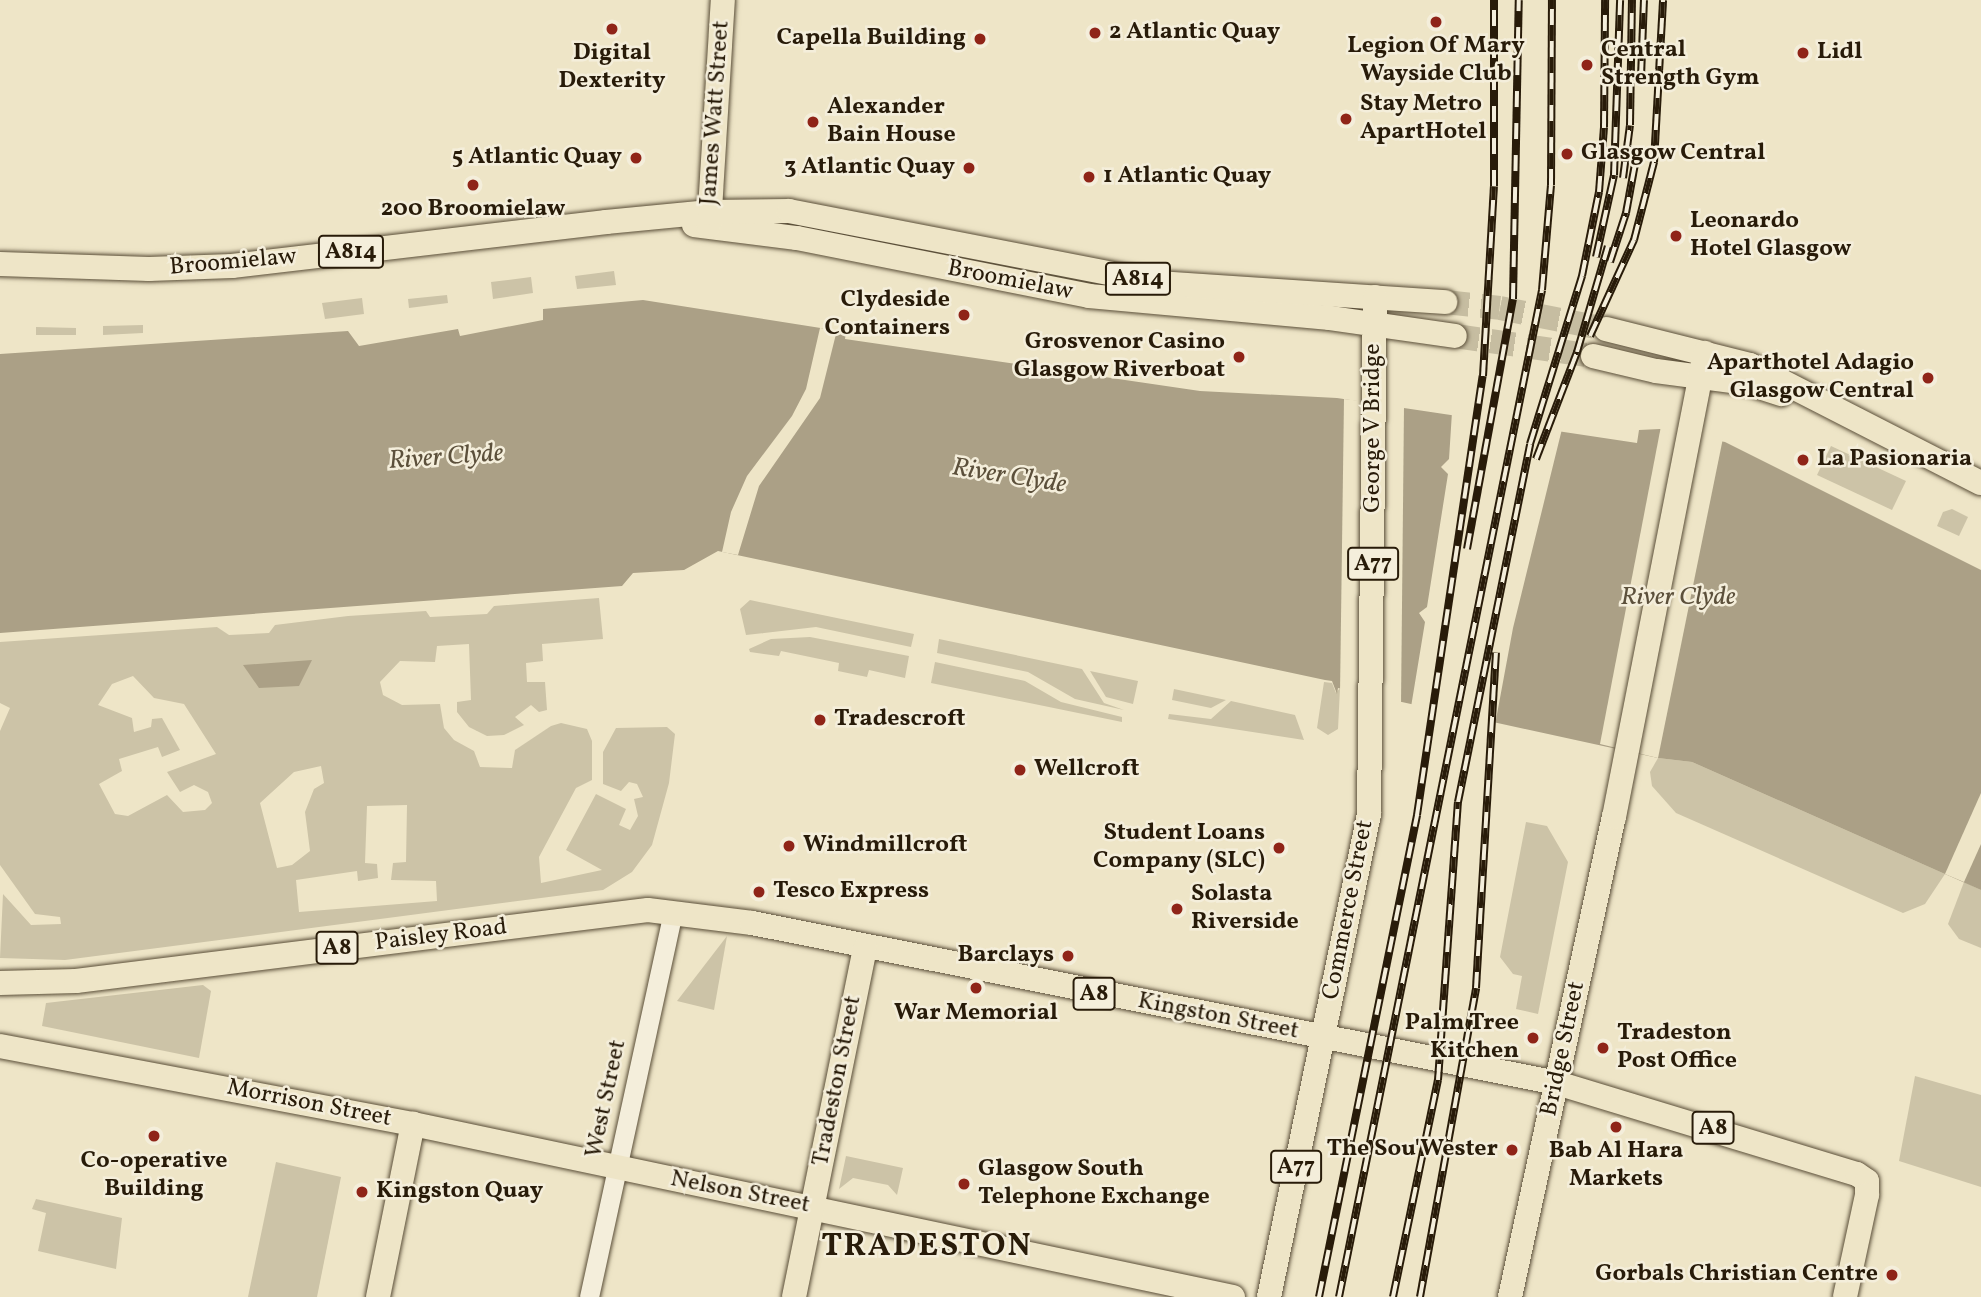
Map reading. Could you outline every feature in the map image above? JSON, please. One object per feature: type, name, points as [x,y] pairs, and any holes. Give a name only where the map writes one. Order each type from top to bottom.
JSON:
[{"type":"main road","name":"James Watt Street","points":[[710,220],[723,0]]},
{"type":"main road","name":"Broomielaw","points":[[0,264],[149,269],[232,266],[652,218],[710,220],[806,213],[1158,283],[1445,302]]},
{"type":"main road","name":"Broomielaw","points":[[710,220],[1101,298],[1375,325],[1455,336]]},
{"type":"main road","name":"George V Bridge","points":[[1371,760],[1375,297]]},
{"type":"main road","points":[[1606,329],[1750,365],[1838,414],[1981,483]]},
{"type":"main road","name":"Bridge Street","points":[[1510,1297],[1617,800],[1705,353]]},
{"type":"main road","points":[[1593,356],[1701,378],[1747,383],[1838,414]]},
{"type":"main road","name":"Commerce Street","points":[[1269,1297],[1369,814],[1371,760]]},
{"type":"main road","name":"Paisley Road","points":[[0,983],[76,981],[648,910],[673,911]]},
{"type":"main road","name":"Kingston Street","points":[[673,911],[1557,1083]]},
{"type":"main road","name":"Tradeston Street","points":[[794,1297],[865,948]]},
{"type":"main road","name":"Morrison Street","points":[[0,1046],[413,1124],[617,1167]]},
{"type":"main road","name":"A8","points":[[1557,1083],[1736,1135],[1867,1181],[1845,1297]]},
{"type":"main road","points":[[378,1297],[413,1124]]},
{"type":"main road","name":"Nelson Street","points":[[617,1167],[1233,1297]]},
{"type":"street","name":"West Street","points":[[589,1297],[673,911]]},
{"type":"shaded area","points":[[614,271],[616,285],[577,289],[575,276]]},
{"type":"shaded area","points":[[531,277],[533,293],[493,299],[491,282]]},
{"type":"shaded area","points":[[447,295],[448,303],[409,308],[408,299]]},
{"type":"shaded area","points":[[362,298],[364,314],[325,319],[322,303]]},
{"type":"shaded area","points":[[143,325],[143,333],[103,335],[103,326]]},
{"type":"shaded area","points":[[36,327],[76,328],[76,335],[36,335]]},
{"type":"shaded area","points":[[1831,446],[1906,481],[1892,510],[1817,475]]},
{"type":"shaded area","points":[[1952,509],[1968,517],[1959,536],[1937,526],[1943,512]]},
{"type":"shaded area","points":[[599,598],[603,639],[542,644],[543,661],[526,663],[527,682],[545,682],[547,710],[539,712],[531,705],[515,717],[524,725],[504,735],[487,736],[469,727],[457,712],[457,702],[471,700],[469,644],[437,646],[435,662],[400,661],[380,682],[383,695],[402,705],[440,704],[444,728],[454,740],[474,751],[480,767],[512,768],[515,750],[551,726],[561,723],[587,729],[592,741],[592,780],[576,788],[539,857],[541,883],[602,870],[566,850],[596,794],[626,809],[619,825],[630,830],[638,816],[634,799],[643,797],[637,784],[629,782],[621,791],[603,784],[603,752],[616,728],[667,727],[675,734],[669,783],[652,845],[632,872],[603,890],[65,960],[0,958],[3,894],[31,925],[61,924],[60,917],[35,914],[0,865],[0,731],[10,708],[0,703],[0,642],[217,627],[229,635],[269,633],[275,625],[348,616],[426,611],[430,617],[487,614],[494,606]],"holes":[[[133,676],[154,698],[184,704],[216,754],[167,772],[180,792],[194,785],[208,792],[212,803],[205,810],[183,812],[167,795],[128,816],[115,814],[99,784],[122,771],[119,759],[158,747],[162,757],[180,750],[162,718],[152,719],[151,727],[134,732],[132,718],[98,705],[112,684]],[[321,766],[324,783],[314,789],[305,812],[310,851],[292,865],[277,868],[260,803],[294,772]],[[407,805],[406,862],[393,863],[391,880],[436,881],[437,901],[299,912],[296,880],[357,871],[358,881],[378,878],[377,864],[365,863],[367,806]]]},
{"type":"shaded area","points":[[750,600],[914,634],[911,647],[816,627],[746,635],[740,609]]},
{"type":"shaded area","points":[[810,637],[909,656],[905,678],[869,670],[867,677],[838,671],[839,663],[781,651],[779,656],[750,652],[749,649],[771,639]]},
{"type":"shaded area","points":[[939,639],[1082,669],[1104,703],[1124,710],[1075,699],[1028,672],[937,653]]},
{"type":"shaded area","points":[[935,662],[1025,681],[1061,702],[1122,717],[1122,722],[931,683]]},
{"type":"shaded area","points":[[1090,671],[1138,681],[1133,704],[1106,697]]},
{"type":"shaded area","points":[[1324,682],[1332,683],[1336,693],[1340,688],[1338,729],[1328,735],[1317,728]]},
{"type":"shaded area","points":[[1174,689],[1226,700],[1211,708],[1172,700]]},
{"type":"shaded area","points":[[1231,701],[1295,715],[1304,740],[1168,719],[1169,714],[1211,719]]},
{"type":"shaded area","points":[[1658,758],[1692,762],[1945,874],[1925,904],[1903,913],[1676,813],[1652,786],[1650,772]]},
{"type":"shaded area","points":[[1526,822],[1547,826],[1568,862],[1538,1014],[1516,1009],[1522,976],[1513,974],[1500,957]]},
{"type":"shaded area","points":[[1964,882],[1981,890],[1981,948],[1959,939],[1948,924]]},
{"type":"shaded area","points":[[727,936],[714,1010],[677,1001]]},
{"type":"shaded area","points":[[203,985],[211,991],[199,1058],[42,1026],[46,1003]]},
{"type":"shaded area","points":[[1915,1076],[1981,1095],[1981,1187],[1899,1161]]},
{"type":"shaded area","points":[[846,1156],[903,1168],[897,1195],[888,1185],[853,1178],[839,1189]]},
{"type":"shaded area","points":[[276,1162],[341,1177],[317,1297],[248,1297]]},
{"type":"shaded area","points":[[36,1199],[122,1218],[116,1269],[38,1251],[46,1213],[32,1209]]},
{"type":"water","name":"River Clyde","points":[[643,300],[846,332],[845,339],[1200,391],[1337,398],[1637,443],[1639,430],[1660,429],[1725,442],[1981,570],[1981,890],[1692,762],[1658,758],[1338,688],[1337,694],[1332,681],[718,551],[684,570],[633,573],[622,586],[0,633],[0,354],[348,331],[359,346],[458,329],[460,336],[543,320],[543,309]]},
{"type":"water","points":[[312,660],[299,686],[259,688],[243,665]]},
{"type":"pier","points":[[820,328],[837,330],[820,398],[759,486],[738,555],[722,552],[731,512],[747,476],[792,416],[806,389]]},
{"type":"pier","points":[[1344,399],[1404,406],[1401,705],[1340,694]]},
{"type":"pier","points":[[1452,412],[1562,429],[1513,628],[1495,725],[1411,707],[1425,622],[1419,613],[1427,607],[1448,474],[1441,467],[1449,459]]},
{"type":"pier","points":[[1661,426],[1723,438],[1658,758],[1600,744]]},
{"type":"pier","points":[[1981,793],[1981,844],[1964,882],[1945,874]]},
{"type":"tunnel","points":[[1445,302],[1500,308],[1606,329]]},
{"type":"tunnel","points":[[1455,336],[1593,356]]},
{"type":"railway","points":[[1319,1297],[1417,815],[1483,376],[1494,186],[1494,0]]},
{"type":"railway","points":[[1467,549],[1513,299],[1519,0]]},
{"type":"railway","points":[[1339,1297],[1542,290],[1551,185],[1552,0]]},
{"type":"railway","points":[[1393,1297],[1438,1080],[1458,802],[1530,444],[1582,276],[1599,192],[1604,127],[1605,0]]},
{"type":"railway","points":[[1596,257],[1614,175],[1620,0]]},
{"type":"railway","points":[[1623,178],[1630,125],[1632,0]]},
{"type":"railway","points":[[1641,77],[1644,0]]},
{"type":"railway","points":[[1590,336],[1634,240],[1654,162],[1663,0]]},
{"type":"railway","points":[[1610,262],[1626,213],[1635,164]]},
{"type":"railway","points":[[1536,459],[1577,352],[1608,246]]},
{"type":"railway","points":[[1420,1297],[1476,988],[1496,653]]},
{"type":"place","name":"Legion Of Mary Wayside Club","points":[[1436,22]]},
{"type":"place","name":"Digital Dexterity","points":[[612,29]]},
{"type":"place","name":"2 Atlantic Quay","points":[[1095,33]]},
{"type":"place","name":"Capella Building","points":[[980,39]]},
{"type":"place","name":"Lidl","points":[[1803,53]]},
{"type":"place","name":"Central Strength Gym","points":[[1587,65]]},
{"type":"place","name":"Stay Metro ApartHotel","points":[[1346,119]]},
{"type":"place","name":"Alexander Bain House","points":[[813,122]]},
{"type":"place","name":"Glasgow Central","points":[[1567,154]]},
{"type":"place","name":"5 Atlantic Quay","points":[[636,158]]},
{"type":"place","name":"3 Atlantic Quay","points":[[969,168]]},
{"type":"place","name":"1 Atlantic Quay","points":[[1089,177]]},
{"type":"place","name":"200 Broomielaw","points":[[473,185]]},
{"type":"place","name":"Leonardo Hotel Glasgow","points":[[1676,236]]},
{"type":"place","name":"Clydeside Containers","points":[[964,315]]},
{"type":"place","name":"Grosvenor Casino Glasgow Riverboat","points":[[1239,357]]},
{"type":"place","name":"Aparthotel Adagio Glasgow Central","points":[[1928,378]]},
{"type":"place","name":"La Pasionaria","points":[[1803,460]]},
{"type":"place","name":"Tradescroft","points":[[820,720]]},
{"type":"place","name":"Wellcroft","points":[[1020,770]]},
{"type":"place","name":"Windmillcroft","points":[[789,846]]},
{"type":"place","name":"Student Loans Company (SLC)","points":[[1279,848]]},
{"type":"place","name":"Tesco Express","points":[[759,892]]},
{"type":"place","name":"Solasta Riverside","points":[[1177,909]]},
{"type":"place","name":"Barclays","points":[[1068,956]]},
{"type":"place","name":"War Memorial","points":[[976,988]]},
{"type":"place","name":"Palm Tree Kitchen","points":[[1533,1038]]},
{"type":"place","name":"Tradeston Post Office","points":[[1603,1048]]},
{"type":"place","name":"Bab Al Hara Markets","points":[[1616,1127]]},
{"type":"place","name":"Co-operative Building","points":[[154,1136]]},
{"type":"place","name":"The Sou'Wester","points":[[1512,1150]]},
{"type":"place","name":"Glasgow South Telephone Exchange","points":[[964,1184]]},
{"type":"place","name":"Kingston Quay","points":[[362,1192]]},
{"type":"place","name":"Gorbals Christian Centre","points":[[1892,1275]]},
{"type":"district","name":"TRADESTON","points":[[927,1247]]}]
